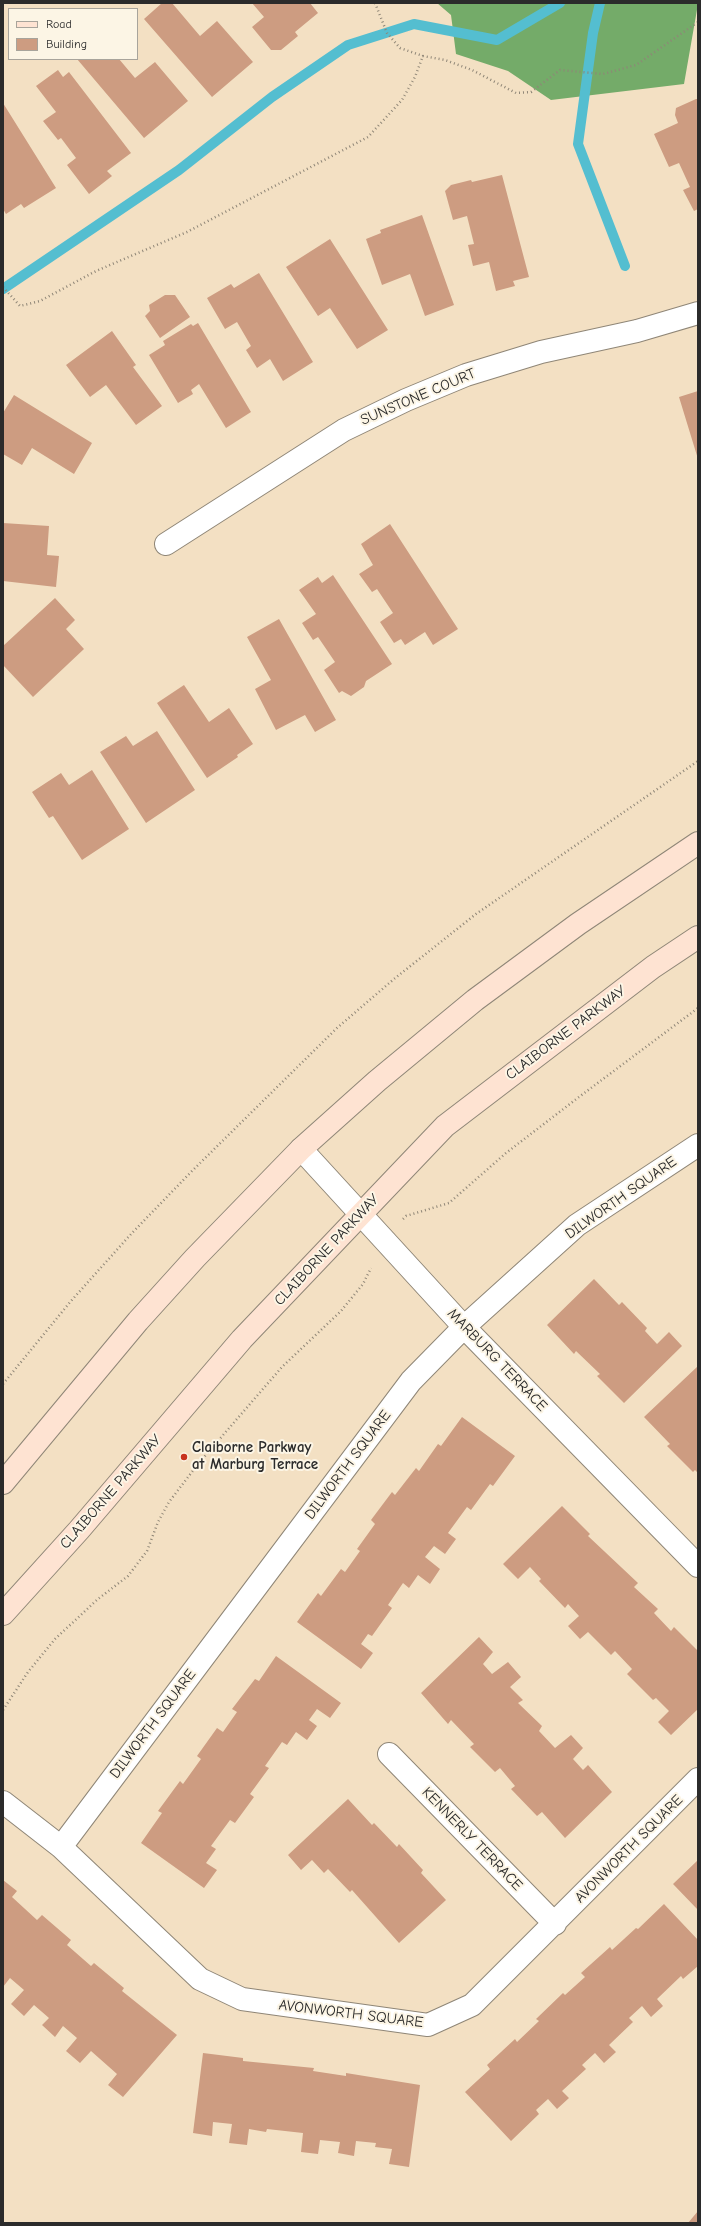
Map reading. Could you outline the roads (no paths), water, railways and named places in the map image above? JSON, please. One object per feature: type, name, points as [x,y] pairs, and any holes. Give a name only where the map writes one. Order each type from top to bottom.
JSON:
[{"type":"main road","points":[[3,1483],[138,1321],[195,1258],[301,1149],[377,1082],[475,1000],[578,924],[698,843]]},
{"type":"main road","name":"CLAIBORNE PARKWAY","points":[[3,1614],[79,1530],[242,1339],[445,1126],[653,967],[698,937]]},
{"type":"street","name":"SUNSTONE COURT","points":[[166,544],[344,430],[406,400],[466,375],[541,352],[637,331],[698,312]]},
{"type":"street","name":"DILWORTH SQUARE","points":[[60,1847],[411,1381],[464,1327],[577,1225],[698,1145]]},
{"type":"street","name":"MARBURG TERRACE","points":[[301,1149],[384,1242],[464,1327],[698,1566]]},
{"type":"street","name":"KENNERLY TERRACE","points":[[389,1754],[555,1924]]},
{"type":"street","name":"AVONWORTH SQUARE","points":[[3,1802],[60,1847],[200,1979],[242,1999],[428,2025],[472,2005],[555,1924],[698,1779]]},
{"type":"waterway","points":[[3,289],[179,170],[272,97],[348,45],[414,24],[497,40],[560,3]]},
{"type":"waterway","points":[[600,3],[593,33],[578,144],[625,266]]},
{"type":"place","name":"Claiborne Parkway at Marburg Terrace","points":[[184,1457]]}]
